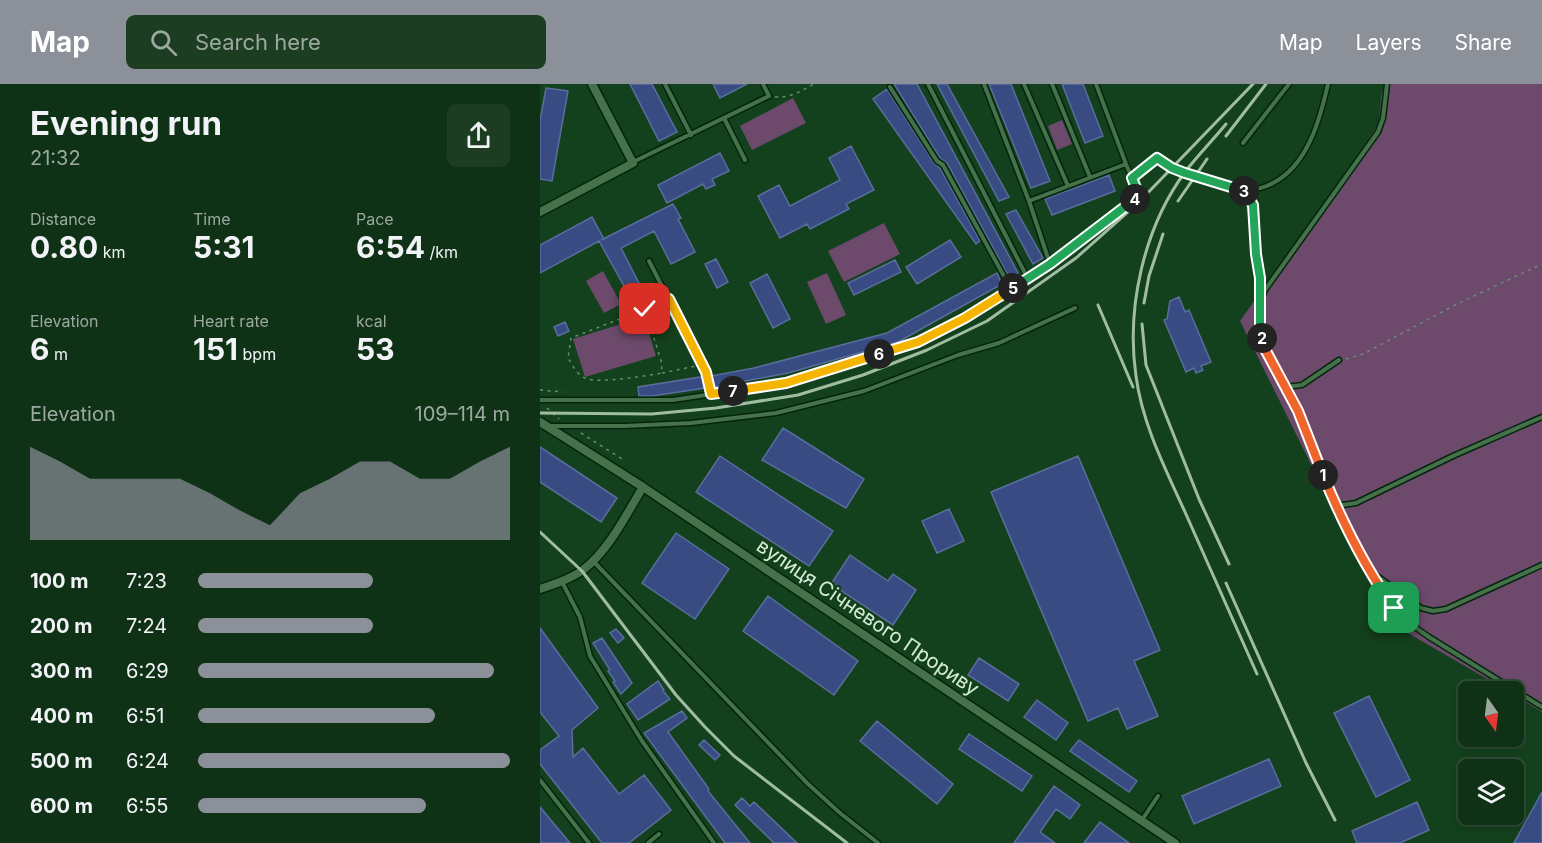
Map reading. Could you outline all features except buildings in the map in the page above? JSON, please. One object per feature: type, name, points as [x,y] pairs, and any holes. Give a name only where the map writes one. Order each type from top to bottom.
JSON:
[{"type":"street","points":[[540,212],[633,163],[592,84]]},
{"type":"street","name":"вулиця Січневого Прориву","points":[[543,424],[643,487],[1175,843]]},
{"type":"street","points":[[540,589],[562,582],[582,571],[593,561],[643,487]]},
{"type":"lane","points":[[665,84],[691,135]]},
{"type":"lane","points":[[633,163],[768,96],[762,84]]},
{"type":"lane","points":[[928,84],[1028,279]]},
{"type":"lane","points":[[984,84],[1029,201],[1050,264]]},
{"type":"lane","points":[[1024,84],[1068,186]]},
{"type":"lane","points":[[1053,84],[1090,177]]},
{"type":"lane","points":[[540,400],[673,400],[786,383],[918,342],[965,318],[1050,264],[1139,195],[1096,84]]},
{"type":"lane","points":[[1243,143],[1289,84]]},
{"type":"lane","points":[[1246,192],[1273,184],[1297,162],[1310,142],[1328,84]]},
{"type":"lane","points":[[1260,303],[1265,290],[1378,132],[1383,118],[1387,84]]},
{"type":"lane","points":[[890,87],[937,161],[948,173],[1011,289]]},
{"type":"lane","points":[[724,118],[745,160]]},
{"type":"lane","points":[[1132,178],[1157,158],[1185,173],[1246,192],[1253,205],[1260,278],[1260,329],[1266,351],[1298,411],[1336,506],[1370,571],[1394,608],[1409,623],[1542,707]]},
{"type":"lane","points":[[1029,201],[1126,164]]},
{"type":"lane","points":[[649,261],[706,372],[711,394]]},
{"type":"lane","points":[[543,424],[624,426],[691,423],[787,411],[864,391],[958,355],[999,343],[1075,308]]},
{"type":"lane","points":[[1286,387],[1302,385],[1339,360]]},
{"type":"lane","points":[[1336,506],[1356,502],[1542,417]]},
{"type":"lane","points":[[593,561],[800,776],[840,813],[878,843]]},
{"type":"lane","points":[[1370,571],[1421,608],[1433,611],[1446,609],[1542,565]]},
{"type":"lane","points":[[562,582],[580,617],[590,656],[642,741],[714,843]]},
{"type":"lane","points":[[540,780],[588,843]]},
{"type":"lane","points":[[1141,820],[1158,796]]},
{"type":"lane","points":[[648,843],[659,834]]},
{"type":"path","points":[[768,96],[785,98],[814,84]]},
{"type":"path","points":[[1339,360],[1363,354],[1457,304],[1542,264]]},
{"type":"path","points":[[669,299],[571,338],[568,358],[577,372],[588,380],[648,376],[702,364]]},
{"type":"path","points":[[645,309],[662,364],[661,373]]},
{"type":"shaded area","points":[[1384,84],[1542,84],[1542,712],[1524,701],[1524,681],[1491,681],[1389,622],[1240,321],[1364,147],[1379,123]]},
{"type":"shaded area","points":[[793,98],[806,123],[752,150],[740,126]]},
{"type":"shaded area","points":[[1062,120],[1072,144],[1057,150],[1048,126]]},
{"type":"shaded area","points":[[884,223],[900,254],[844,282],[828,251]]},
{"type":"shaded area","points":[[603,271],[621,304],[604,313],[586,281]]},
{"type":"shaded area","points":[[827,273],[846,315],[826,324],[807,282]]},
{"type":"shaded area","points":[[644,317],[656,356],[585,377],[573,339]]},
{"type":"railway","points":[[540,413],[652,414],[716,408],[798,395],[863,375],[927,350],[987,321],[1076,258],[1137,204],[1253,84]]},
{"type":"railway","points":[[1226,136],[1266,84]]},
{"type":"railway","points":[[1226,124],[1185,172],[1159,218],[1141,269],[1136,296],[1134,350],[1139,394],[1155,445],[1257,674]]},
{"type":"railway","points":[[1178,201],[1207,159]]},
{"type":"railway","points":[[1144,303],[1149,276],[1163,234]]},
{"type":"railway","points":[[1098,305],[1133,387]]},
{"type":"railway","points":[[1142,324],[1146,365],[1199,499],[1229,564]]},
{"type":"railway","points":[[540,532],[582,571],[676,695],[705,727],[734,756],[847,843]]},
{"type":"railway","points":[[1226,583],[1306,763],[1335,820]]},
{"type":"route","points":[[645,309],[669,299],[706,372],[711,394],[786,383],[918,342],[965,318],[1050,264],[1139,195],[1132,178],[1157,158],[1185,173],[1242,189],[1253,205],[1260,278],[1260,329],[1266,351],[1298,411],[1336,506],[1370,571],[1394,608]]}]
